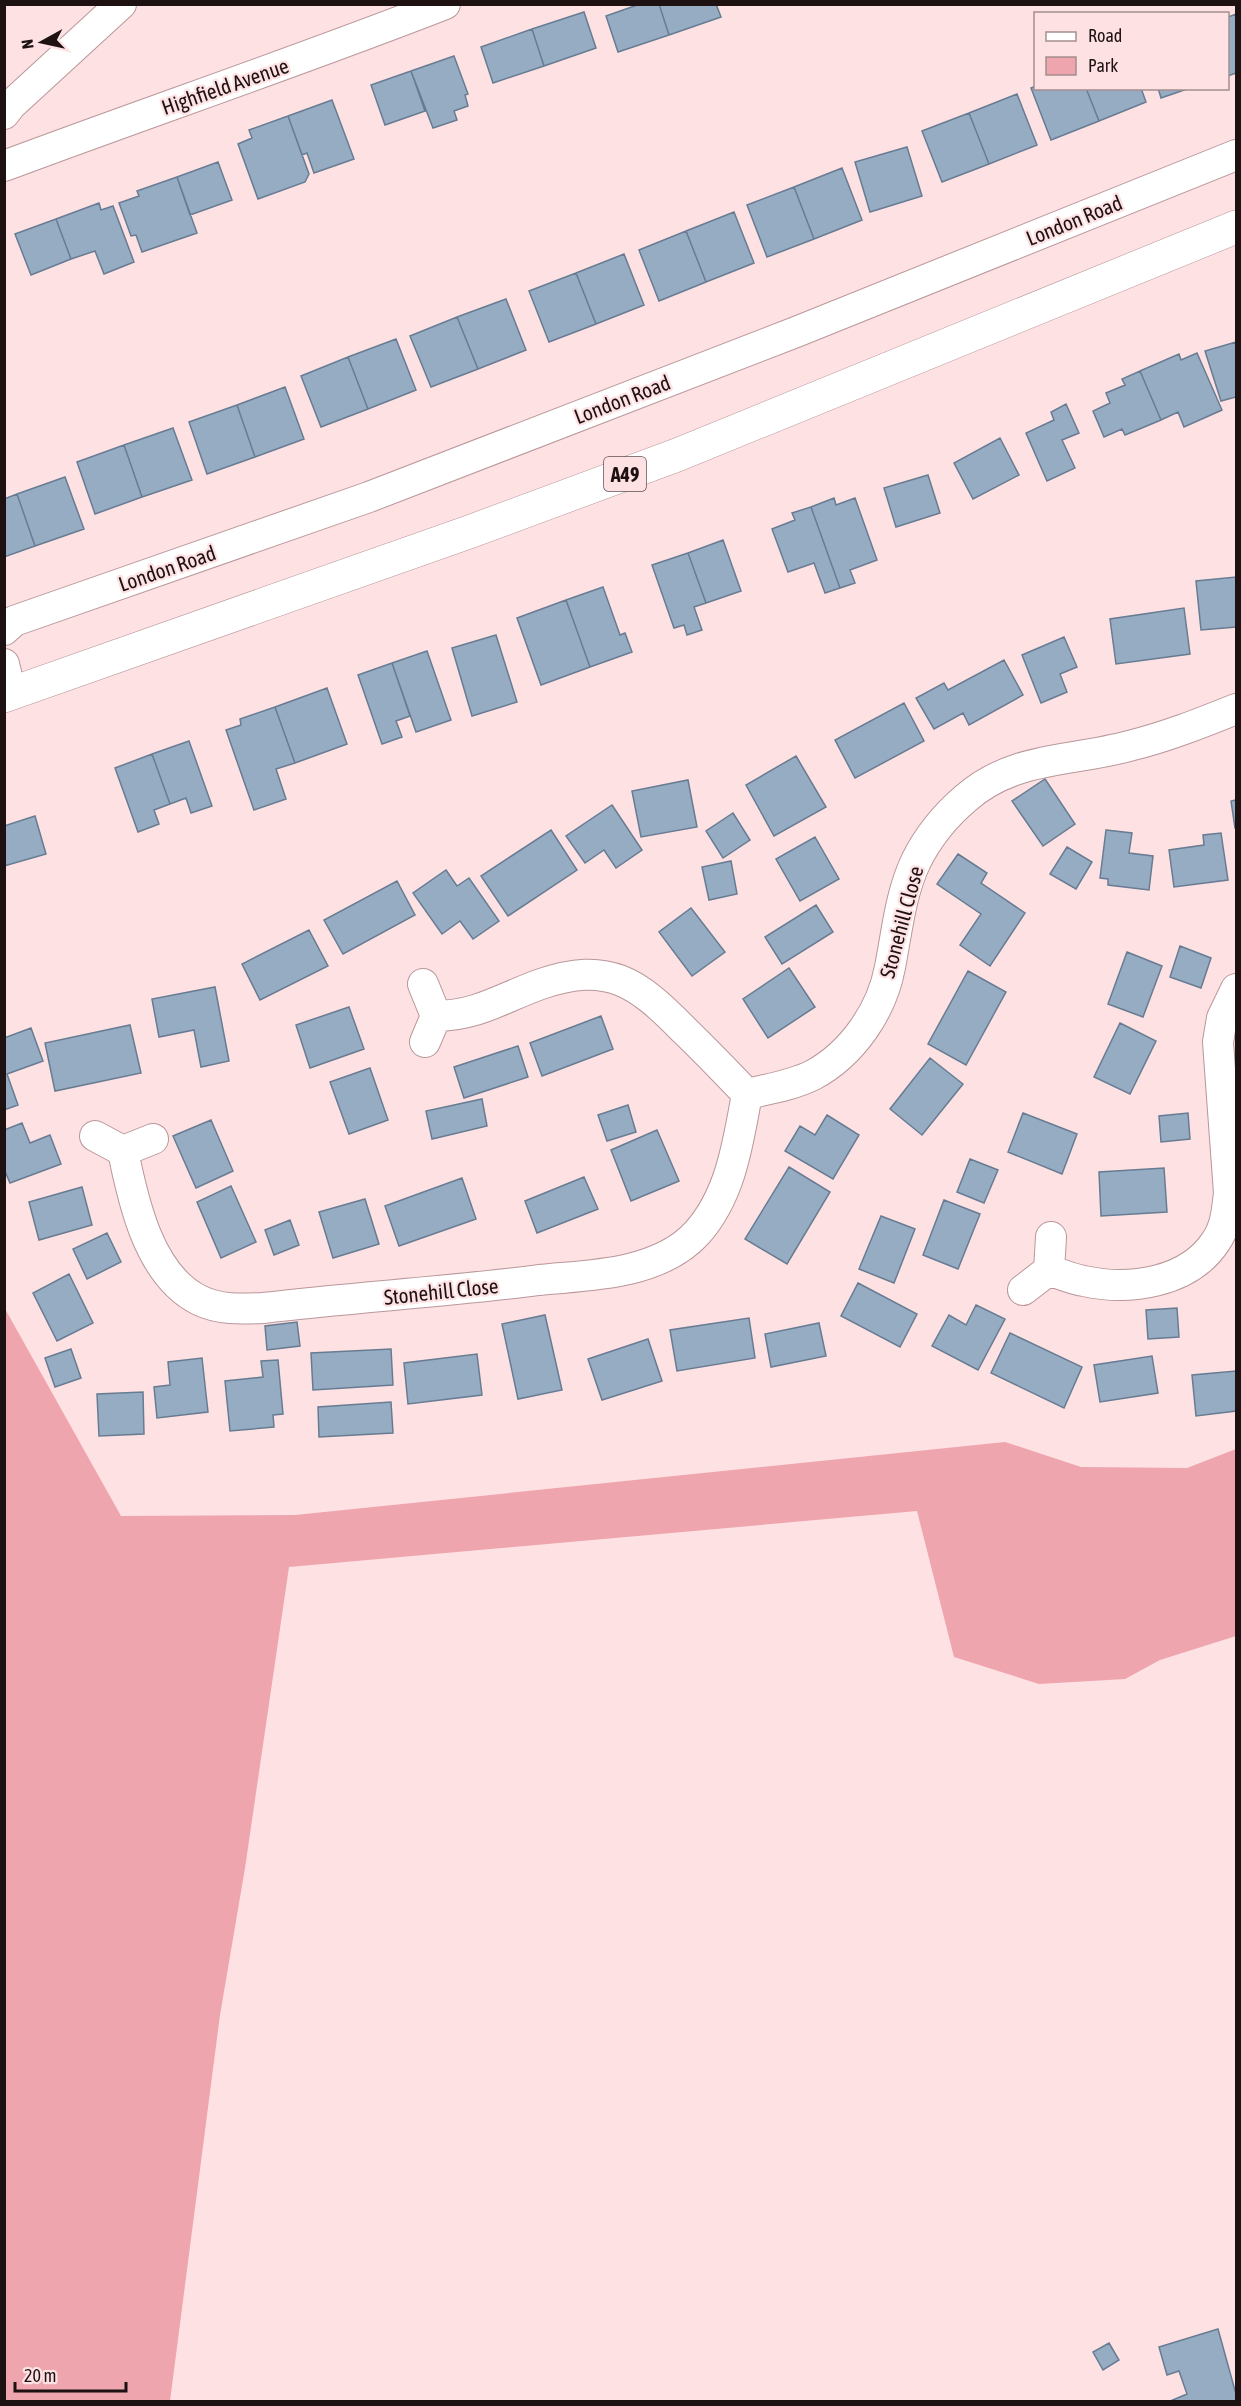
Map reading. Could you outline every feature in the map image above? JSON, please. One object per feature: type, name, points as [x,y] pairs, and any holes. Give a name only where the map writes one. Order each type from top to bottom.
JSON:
[{"type":"highway","name":"A49","points":[[7,685],[469,532],[677,454],[874,376],[1236,227]]},
{"type":"street","points":[[4,114],[121,4]]},
{"type":"street","name":"Highfield Avenue","points":[[4,166],[305,59],[445,4]]},
{"type":"street","name":"London Road","points":[[4,630],[14,621],[380,493],[796,332],[1236,155]]},
{"type":"street","name":"Stonehill Close","points":[[123,1151],[134,1203],[164,1268],[179,1287],[199,1300],[217,1306],[237,1309],[372,1298],[599,1274],[628,1269],[677,1251],[696,1235],[711,1214],[725,1186],[735,1160],[747,1094],[788,1085],[812,1075],[841,1054],[868,1022],[881,997],[890,970],[898,920],[915,862],[930,836],[967,797],[988,782],[1013,769],[1037,762],[1128,747],[1178,732],[1236,710]]},
{"type":"street","points":[[423,984],[431,1029],[541,984],[563,978],[585,974],[603,975],[621,980],[639,989],[659,1005],[747,1094]]},
{"type":"street","points":[[1049,1270],[1083,1281],[1111,1285],[1139,1284],[1164,1279],[1186,1270],[1205,1256],[1217,1240],[1226,1218],[1229,1193],[1218,1042],[1222,1018],[1236,989]]},
{"type":"street","points":[[95,1136],[123,1151],[153,1139]]},
{"type":"street","points":[[1023,1290],[1049,1270],[1051,1237]]},
{"type":"green space","points":[[4,1307],[121,1516],[295,1515],[1005,1442],[1081,1467],[1187,1468],[1236,1449],[1236,1636],[1160,1660],[1125,1679],[1039,1684],[954,1657],[917,1511],[289,1567],[245,1868],[220,2015],[170,2401],[5,2401]]},
{"type":"building","points":[[640,4],[659,4],[669,35],[618,52],[606,16]]},
{"type":"building","points":[[659,4],[716,4],[721,17],[669,35]]},
{"type":"building","points":[[584,12],[596,48],[544,66],[532,29]]},
{"type":"building","points":[[1236,14],[1236,73],[1229,76],[1229,17]]},
{"type":"building","points":[[532,29],[544,66],[493,83],[481,47]]},
{"type":"building","points":[[454,56],[468,94],[465,95],[468,106],[454,111],[457,120],[433,128],[411,71]]},
{"type":"building","points":[[411,71],[425,111],[385,125],[371,85]]},
{"type":"building","points":[[1034,87],[1034,90],[1087,90],[1099,121],[1051,140],[1031,88]]},
{"type":"building","points":[[1087,90],[1142,90],[1146,102],[1099,121]]},
{"type":"building","points":[[1159,90],[1184,90],[1161,98]]},
{"type":"building","points":[[1017,94],[1037,145],[989,164],[969,113]]},
{"type":"building","points":[[332,100],[354,159],[314,173],[307,153],[302,155],[288,116]]},
{"type":"building","points":[[969,113],[989,164],[942,182],[922,131]]},
{"type":"building","points":[[288,116],[309,174],[305,182],[258,199],[238,144],[252,138],[249,130]]},
{"type":"building","points":[[907,147],[922,196],[870,212],[855,162]]},
{"type":"building","points":[[218,162],[232,200],[190,215],[177,177]]},
{"type":"building","points":[[842,168],[862,220],[814,239],[794,187]]},
{"type":"building","points":[[177,177],[197,233],[142,252],[136,235],[131,236],[119,203],[139,196],[137,191]]},
{"type":"building","points":[[794,187],[814,239],[767,257],[747,205]]},
{"type":"building","points":[[99,203],[101,210],[113,206],[134,262],[104,274],[95,251],[71,259],[56,219]]},
{"type":"building","points":[[734,212],[754,263],[706,282],[686,231]]},
{"type":"building","points":[[56,219],[71,259],[31,275],[15,234]]},
{"type":"building","points":[[686,231],[706,282],[659,301],[639,250]]},
{"type":"building","points":[[624,254],[644,305],[596,324],[576,273]]},
{"type":"building","points":[[576,273],[596,324],[549,342],[529,291]]},
{"type":"building","points":[[506,299],[526,350],[478,369],[457,317]]},
{"type":"building","points":[[457,317],[478,369],[431,387],[410,336]]},
{"type":"building","points":[[396,339],[416,390],[368,409],[348,357]]},
{"type":"building","points":[[1236,342],[1236,397],[1221,401],[1205,351]]},
{"type":"building","points":[[1197,353],[1222,410],[1184,427],[1178,412],[1161,420],[1140,371],[1179,354],[1181,360]]},
{"type":"building","points":[[348,357],[368,409],[321,427],[301,376]]},
{"type":"building","points":[[1140,371],[1161,420],[1125,435],[1122,429],[1104,437],[1093,411],[1110,403],[1106,393],[1125,385],[1122,379]]},
{"type":"building","points":[[285,387],[304,439],[255,457],[237,405]]},
{"type":"building","points":[[1066,404],[1079,433],[1062,440],[1075,468],[1047,481],[1026,433],[1054,420],[1051,412]]},
{"type":"building","points":[[237,405],[255,457],[207,474],[189,422]]},
{"type":"building","points":[[173,428],[192,480],[142,497],[124,445]]},
{"type":"building","points":[[1000,438],[1019,475],[973,499],[954,463]]},
{"type":"building","points":[[124,445],[142,497],[95,514],[77,462]]},
{"type":"building","points":[[928,475],[940,513],[896,527],[884,488]]},
{"type":"building","points":[[65,477],[84,529],[35,546],[17,494]]},
{"type":"building","points":[[17,494],[35,546],[4,557],[4,499]]},
{"type":"building","points":[[834,498],[836,505],[855,498],[877,560],[850,570],[855,583],[840,588],[811,507]]},
{"type":"building","points":[[811,507],[840,588],[825,593],[814,563],[788,572],[772,529],[795,520],[792,513]]},
{"type":"building","points":[[723,540],[741,591],[706,603],[688,553]]},
{"type":"building","points":[[688,553],[706,603],[694,607],[702,630],[687,635],[684,625],[674,628],[652,565]]},
{"type":"building","points":[[1236,577],[1236,627],[1201,630],[1196,581]]},
{"type":"building","points":[[603,587],[620,635],[625,633],[632,652],[590,667],[566,600]]},
{"type":"building","points":[[566,600],[590,667],[541,685],[517,618]]},
{"type":"building","points":[[1184,608],[1190,654],[1116,664],[1110,619]]},
{"type":"building","points":[[496,635],[517,702],[472,716],[452,648]]},
{"type":"building","points":[[1064,637],[1077,667],[1060,674],[1067,692],[1041,703],[1022,655]]},
{"type":"building","points":[[427,651],[451,720],[416,732],[392,663]]},
{"type":"building","points":[[1004,660],[1023,695],[969,725],[963,713],[934,729],[916,698],[944,683],[948,690]]},
{"type":"building","points":[[392,663],[410,716],[396,721],[402,737],[382,744],[358,675]]},
{"type":"building","points":[[327,688],[347,744],[295,763],[275,707]]},
{"type":"building","points":[[904,703],[924,741],[855,778],[835,740]]},
{"type":"building","points":[[275,707],[295,763],[276,769],[286,799],[254,810],[226,730],[241,725],[240,719]]},
{"type":"building","points":[[189,741],[212,806],[191,813],[186,798],[170,804],[152,754]]},
{"type":"building","points":[[152,754],[170,804],[154,810],[159,824],[138,832],[115,768]]},
{"type":"building","points":[[796,756],[826,807],[774,836],[746,785]]},
{"type":"building","points":[[1045,779],[1075,824],[1043,846],[1012,801]]},
{"type":"building","points":[[688,780],[697,827],[641,837],[632,791]]},
{"type":"building","points":[[1236,800],[1236,828],[1235,828],[1231,801]]},
{"type":"building","points":[[612,805],[642,850],[616,868],[604,850],[585,863],[566,836]]},
{"type":"building","points":[[733,813],[750,840],[723,858],[706,831]]},
{"type":"building","points":[[35,816],[46,854],[4,866],[4,826]]},
{"type":"building","points":[[551,830],[577,870],[508,916],[481,876]]},
{"type":"building","points":[[1106,830],[1132,833],[1129,853],[1153,856],[1149,890],[1108,885],[1108,879],[1100,878]]},
{"type":"building","points":[[1221,833],[1228,880],[1174,887],[1169,850],[1204,845],[1203,835]]},
{"type":"building","points":[[815,837],[839,879],[800,901],[776,859]]},
{"type":"building","points":[[1067,847],[1092,862],[1076,889],[1050,874]]},
{"type":"building","points":[[958,854],[987,873],[981,883],[1025,913],[990,966],[960,945],[981,914],[937,884]]},
{"type":"building","points":[[731,861],[737,894],[709,900],[702,867]]},
{"type":"building","points":[[446,870],[457,886],[469,878],[499,921],[473,939],[460,921],[442,934],[413,893]]},
{"type":"building","points":[[397,881],[415,915],[343,954],[324,920]]},
{"type":"building","points":[[816,905],[833,932],[782,964],[765,937]]},
{"type":"building","points":[[691,908],[725,952],[692,976],[659,932]]},
{"type":"building","points":[[309,930],[328,966],[260,1000],[242,964]]},
{"type":"building","points":[[1180,946],[1211,958],[1201,988],[1170,977]]},
{"type":"building","points":[[1127,952],[1162,966],[1143,1017],[1108,1004]]},
{"type":"building","points":[[789,968],[815,1007],[768,1038],[743,999]]},
{"type":"building","points":[[968,971],[1006,992],[966,1065],[928,1044]]},
{"type":"building","points":[[215,987],[229,1061],[201,1067],[194,1030],[159,1037],[152,999]]},
{"type":"building","points":[[349,1007],[364,1049],[310,1068],[296,1025]]},
{"type":"building","points":[[601,1016],[613,1049],[542,1076],[530,1043]]},
{"type":"building","points":[[1120,1023],[1156,1041],[1130,1094],[1094,1077]]},
{"type":"building","points":[[130,1025],[141,1073],[55,1091],[45,1043]]},
{"type":"building","points":[[31,1028],[43,1061],[7,1074],[18,1105],[4,1110],[4,1038]]},
{"type":"building","points":[[518,1046],[528,1077],[464,1098],[454,1067]]},
{"type":"building","points":[[930,1058],[963,1084],[922,1135],[890,1109]]},
{"type":"building","points":[[370,1068],[388,1120],[349,1134],[330,1082]]},
{"type":"building","points":[[482,1099],[487,1126],[432,1139],[426,1111]]},
{"type":"building","points":[[628,1105],[636,1132],[607,1141],[598,1115]]},
{"type":"building","points":[[1023,1113],[1077,1134],[1062,1174],[1008,1152]]},
{"type":"building","points":[[1188,1113],[1190,1139],[1161,1142],[1159,1116]]},
{"type":"building","points":[[827,1115],[859,1135],[833,1179],[785,1151],[800,1126],[815,1135]]},
{"type":"building","points":[[211,1120],[233,1171],[196,1188],[173,1136]]},
{"type":"building","points":[[22,1123],[30,1143],[50,1135],[61,1164],[10,1183],[4,1169],[4,1130]]},
{"type":"building","points":[[657,1130],[679,1181],[631,1201],[611,1150]]},
{"type":"building","points":[[970,1159],[998,1170],[984,1203],[957,1192]]},
{"type":"building","points":[[789,1167],[830,1192],[787,1264],[745,1239]]},
{"type":"building","points":[[1164,1168],[1167,1212],[1101,1216],[1099,1172]]},
{"type":"building","points":[[584,1177],[598,1209],[537,1233],[525,1201]]},
{"type":"building","points":[[462,1178],[476,1219],[399,1246],[385,1206]]},
{"type":"building","points":[[231,1186],[256,1242],[221,1258],[197,1202]]},
{"type":"building","points":[[82,1187],[92,1225],[39,1240],[29,1202]]},
{"type":"building","points":[[365,1199],[379,1244],[333,1258],[319,1212]]},
{"type":"building","points":[[944,1200],[980,1214],[958,1269],[923,1255]]},
{"type":"building","points":[[881,1216],[915,1229],[894,1283],[859,1269]]},
{"type":"building","points":[[290,1220],[299,1245],[274,1255],[265,1230]]},
{"type":"building","points":[[107,1233],[121,1262],[87,1279],[73,1249]]},
{"type":"building","points":[[69,1274],[93,1323],[57,1341],[33,1293]]},
{"type":"building","points":[[858,1283],[917,1314],[900,1347],[841,1316]]},
{"type":"building","points":[[976,1305],[1005,1319],[978,1370],[932,1346],[949,1315],[966,1325]]},
{"type":"building","points":[[1177,1308],[1179,1337],[1148,1339],[1146,1310]]},
{"type":"building","points":[[545,1315],[562,1390],[518,1399],[502,1324]]},
{"type":"building","points":[[749,1318],[755,1358],[677,1371],[670,1330]]},
{"type":"building","points":[[297,1322],[300,1346],[267,1350],[265,1326]]},
{"type":"building","points":[[819,1323],[826,1356],[771,1367],[765,1334]]},
{"type":"building","points":[[1010,1333],[1082,1367],[1064,1408],[991,1373]]},
{"type":"building","points":[[648,1339],[662,1381],[602,1400],[588,1359]]},
{"type":"building","points":[[71,1349],[81,1378],[55,1387],[45,1358]]},
{"type":"building","points":[[391,1349],[393,1385],[313,1390],[311,1353]]},
{"type":"building","points":[[477,1354],[482,1395],[408,1404],[404,1363]]},
{"type":"building","points":[[1152,1356],[1158,1393],[1100,1402],[1094,1365]]},
{"type":"building","points":[[202,1358],[208,1412],[157,1418],[154,1387],[170,1385],[168,1362]]},
{"type":"building","points":[[278,1360],[283,1414],[273,1415],[274,1427],[230,1431],[225,1381],[263,1377],[261,1361]]},
{"type":"building","points":[[1236,1371],[1236,1411],[1196,1416],[1192,1375]]},
{"type":"building","points":[[143,1392],[144,1434],[99,1436],[97,1394]]},
{"type":"building","points":[[391,1402],[393,1433],[319,1437],[318,1407]]},
{"type":"building","points":[[1218,2329],[1236,2394],[1236,2402],[1168,2402],[1187,2394],[1179,2371],[1167,2375],[1159,2347]]},
{"type":"building","points":[[1109,2343],[1119,2360],[1103,2370],[1093,2352]]}]
